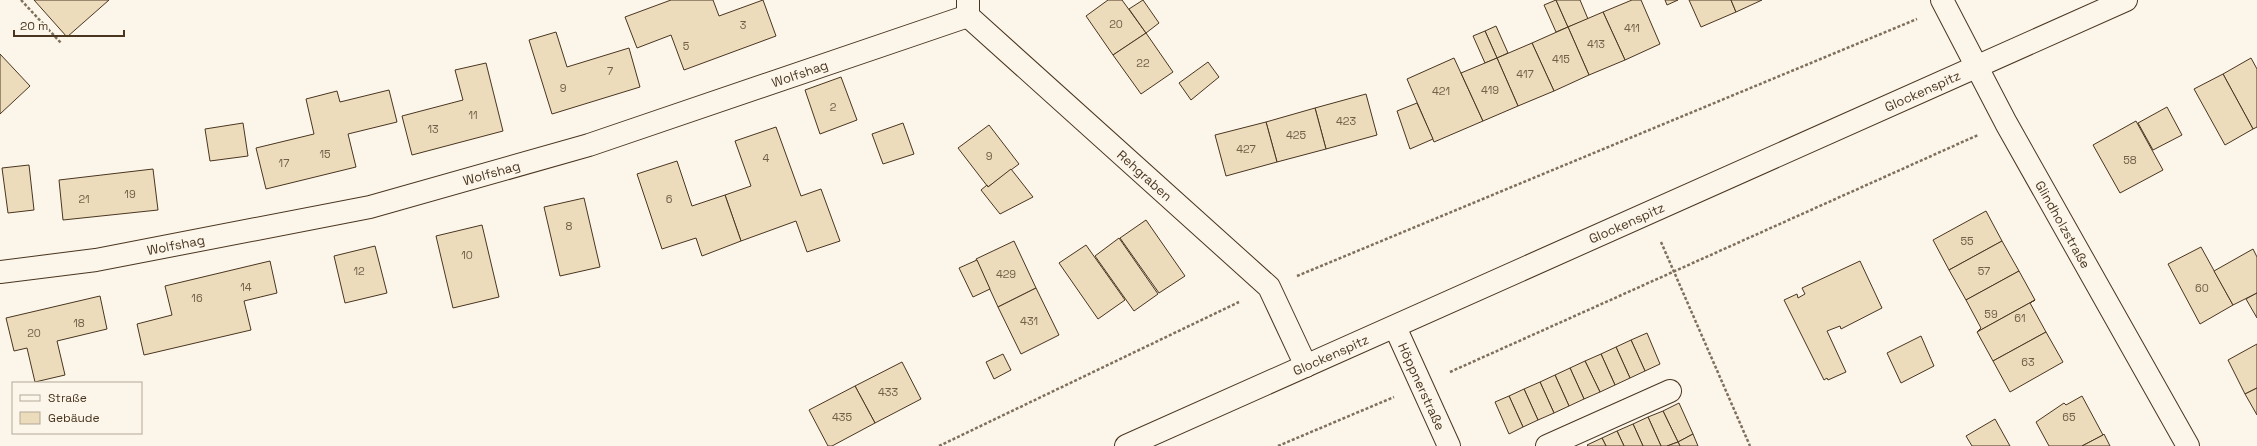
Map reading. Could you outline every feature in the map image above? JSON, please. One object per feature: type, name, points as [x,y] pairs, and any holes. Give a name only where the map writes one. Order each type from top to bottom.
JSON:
[{"type":"street","name":"Glockenspitz","points":[[1126,446],[2126,0]]},
{"type":"street","name":"Glindholzstraße","points":[[1943,4],[1978,67],[2006,123],[2188,446]]},
{"type":"street","name":"Rehgraben","points":[[968,8],[1269,287],[1306,366]]},
{"type":"street","name":"Wolfshag","points":[[0,272],[96,260],[370,207],[590,145],[968,8]]},
{"type":"street","name":"Höppnerstraße","points":[[1395,327],[1449,446]]},
{"type":"street","points":[[1547,446],[1670,391]]},
{"type":"path","points":[[21,0],[61,43]]},
{"type":"path","points":[[939,446],[1269,287],[1943,4]]},
{"type":"path","points":[[1278,446],[1421,385],[1674,273],[2006,123]]},
{"type":"path","points":[[1649,213],[1750,446]]},
{"type":"building","points":[[34,0],[109,0],[67,37]]},
{"type":"building","points":[[671,0],[713,0],[719,16],[763,0],[776,36],[684,70],[671,35],[637,48],[625,17]]},
{"type":"building","points":[[1108,0],[1122,0],[1146,33],[1113,55],[1086,16]]},
{"type":"building","points":[[1143,0],[1159,23],[1146,33],[1129,9]]},
{"type":"building","points":[[1556,0],[1568,27],[1556,32],[1544,5]]},
{"type":"building","points":[[1556,0],[1580,0],[1588,19],[1568,27]]},
{"type":"building","points":[[1632,0],[1641,0],[1660,44],[1625,60],[1603,12]]},
{"type":"building","points":[[1665,0],[1678,0],[1667,5]]},
{"type":"building","points":[[1689,0],[1731,0],[1736,12],[1701,27]]},
{"type":"building","points":[[1731,0],[1762,0],[1736,12]]},
{"type":"building","points":[[1603,12],[1625,60],[1589,75],[1568,27]]},
{"type":"building","points":[[1496,26],[1508,53],[1497,58],[1485,31]]},
{"type":"building","points":[[1568,27],[1589,75],[1554,91],[1532,43]]},
{"type":"building","points":[[1485,31],[1497,58],[1485,63],[1473,36]]},
{"type":"building","points":[[556,32],[567,67],[629,48],[640,87],[552,114],[529,40]]},
{"type":"building","points":[[1146,33],[1173,72],[1141,94],[1113,55]]},
{"type":"building","points":[[1532,43],[1554,91],[1518,106],[1497,58]]},
{"type":"building","points":[[0,54],[30,86],[0,114]]},
{"type":"building","points":[[1454,58],[1483,121],[1434,142],[1407,79]]},
{"type":"building","points":[[1497,58],[1518,106],[1483,121],[1461,73]]},
{"type":"building","points":[[2251,58],[2257,69],[2257,127],[2253,129],[2223,74]]},
{"type":"building","points":[[1208,62],[1219,77],[1191,100],[1179,83]]},
{"type":"building","points":[[486,63],[503,131],[412,155],[402,116],[463,100],[455,70]]},
{"type":"building","points":[[2223,74],[2253,129],[2225,145],[2194,89]]},
{"type":"building","points":[[841,77],[857,120],[820,134],[805,90]]},
{"type":"building","points":[[389,90],[397,122],[348,134],[356,167],[266,189],[256,148],[314,134],[306,99],[337,91],[340,102]]},
{"type":"building","points":[[1366,94],[1377,135],[1326,149],[1315,108]]},
{"type":"building","points":[[1417,103],[1433,139],[1410,149],[1397,111]]},
{"type":"building","points":[[2167,107],[2182,135],[2153,150],[2138,123]]},
{"type":"building","points":[[1315,108],[1326,149],[1277,162],[1266,122]]},
{"type":"building","points":[[2136,121],[2163,170],[2120,193],[2093,145]]},
{"type":"building","points":[[1266,122],[1277,162],[1226,176],[1215,135]]},
{"type":"building","points":[[243,123],[248,156],[210,161],[205,129]]},
{"type":"building","points":[[903,123],[914,154],[883,164],[872,134]]},
{"type":"building","points":[[989,125],[1019,164],[988,187],[958,148]]},
{"type":"building","points":[[776,127],[801,196],[821,189],[840,241],[807,252],[796,221],[741,241],[725,195],[751,186],[735,141]]},
{"type":"building","points":[[677,161],[692,206],[725,195],[741,241],[702,256],[696,238],[662,249],[637,174]]},
{"type":"building","points":[[29,165],[34,210],[8,213],[2,168]]},
{"type":"building","points":[[153,169],[158,210],[63,220],[59,180]]},
{"type":"building","points":[[1011,169],[1033,197],[1000,214],[981,190],[987,185],[988,187]]},
{"type":"building","points":[[584,198],[600,267],[560,276],[544,207]]},
{"type":"building","points":[[1986,211],[2002,241],[1949,270],[1933,240]]},
{"type":"building","points":[[1146,220],[1185,276],[1159,293],[1120,238]]},
{"type":"building","points":[[482,225],[499,297],[453,308],[436,236]]},
{"type":"building","points":[[1119,238],[1158,294],[1134,311],[1095,256]]},
{"type":"building","points":[[1014,241],[1036,288],[998,307],[976,259]]},
{"type":"building","points":[[2002,241],[2019,271],[1966,300],[1949,270]]},
{"type":"building","points":[[1086,245],[1125,300],[1098,319],[1059,263]]},
{"type":"building","points":[[375,246],[387,293],[345,303],[334,256]]},
{"type":"building","points":[[2201,247],[2233,305],[2200,324],[2168,264]]},
{"type":"building","points":[[2253,249],[2257,257],[2257,293],[2233,305],[2214,271]]},
{"type":"building","points":[[977,260],[990,289],[973,297],[959,268]]},
{"type":"building","points":[[270,261],[277,293],[244,301],[251,330],[144,355],[137,324],[172,315],[165,286]]},
{"type":"building","points":[[1860,261],[1882,308],[1841,329],[1840,326],[1827,331],[1846,372],[1828,380],[1827,378],[1824,380],[1784,300],[1797,294],[1798,298],[1805,294],[1802,288]]},
{"type":"building","points":[[2019,271],[2035,300],[1977,332],[1981,328],[1966,300]]},
{"type":"building","points":[[1036,288],[1059,335],[1021,354],[998,307]]},
{"type":"building","points":[[2257,293],[2257,318],[2246,299]]},
{"type":"building","points":[[100,296],[107,329],[57,341],[65,375],[35,382],[27,348],[14,351],[6,318]]},
{"type":"building","points":[[2035,300],[2030,303],[2046,332],[1993,361],[1977,332]]},
{"type":"building","points":[[2046,332],[2063,362],[2010,392],[1993,361]]},
{"type":"building","points":[[1647,333],[1660,364],[1645,371],[1631,340]]},
{"type":"building","points":[[1921,336],[1934,366],[1901,383],[1887,353]]},
{"type":"building","points":[[1631,340],[1645,371],[1630,378],[1616,347]]},
{"type":"building","points":[[2257,344],[2257,388],[2245,394],[2228,360]]},
{"type":"building","points":[[1616,347],[1630,378],[1615,385],[1601,354]]},
{"type":"building","points":[[1003,354],[1011,370],[994,379],[986,362]]},
{"type":"building","points":[[1601,354],[1615,385],[1600,392],[1585,361]]},
{"type":"building","points":[[1585,361],[1600,392],[1584,399],[1570,368]]},
{"type":"building","points":[[902,362],[921,399],[875,423],[855,386]]},
{"type":"building","points":[[1570,368],[1584,399],[1569,406],[1555,375]]},
{"type":"building","points":[[1555,375],[1569,406],[1554,413],[1540,382]]},
{"type":"building","points":[[1540,382],[1554,413],[1538,420],[1524,389]]},
{"type":"building","points":[[855,386],[875,423],[832,446],[828,446],[809,410]]},
{"type":"building","points":[[2257,388],[2257,415],[2245,394]]},
{"type":"building","points":[[1524,389],[1538,420],[1523,427],[1509,396]]},
{"type":"building","points":[[1509,396],[1523,427],[1509,434],[1495,402]]},
{"type":"building","points":[[2082,396],[2103,435],[2082,446],[2049,446],[2036,422],[2064,403],[2066,405]]},
{"type":"building","points":[[1679,403],[1693,434],[1678,442],[1663,411]]},
{"type":"building","points":[[1663,411],[1678,442],[1667,446],[1661,446],[1648,417]]},
{"type":"building","points":[[1648,417],[1661,446],[1643,446],[1633,424]]},
{"type":"building","points":[[1995,419],[2010,446],[1972,446],[1966,436]]},
{"type":"building","points":[[1633,424],[1643,446],[1624,446],[1617,431]]},
{"type":"building","points":[[1617,431],[1624,446],[1606,446],[1602,438]]},
{"type":"building","points":[[1693,434],[1698,446],[1680,446],[1678,442]]},
{"type":"building","points":[[2104,434],[2110,446],[2082,446],[2103,435]]},
{"type":"building","points":[[1602,438],[1606,446],[1587,445]]},
{"type":"building","points":[[1678,442],[1680,446],[1667,446]]}]
